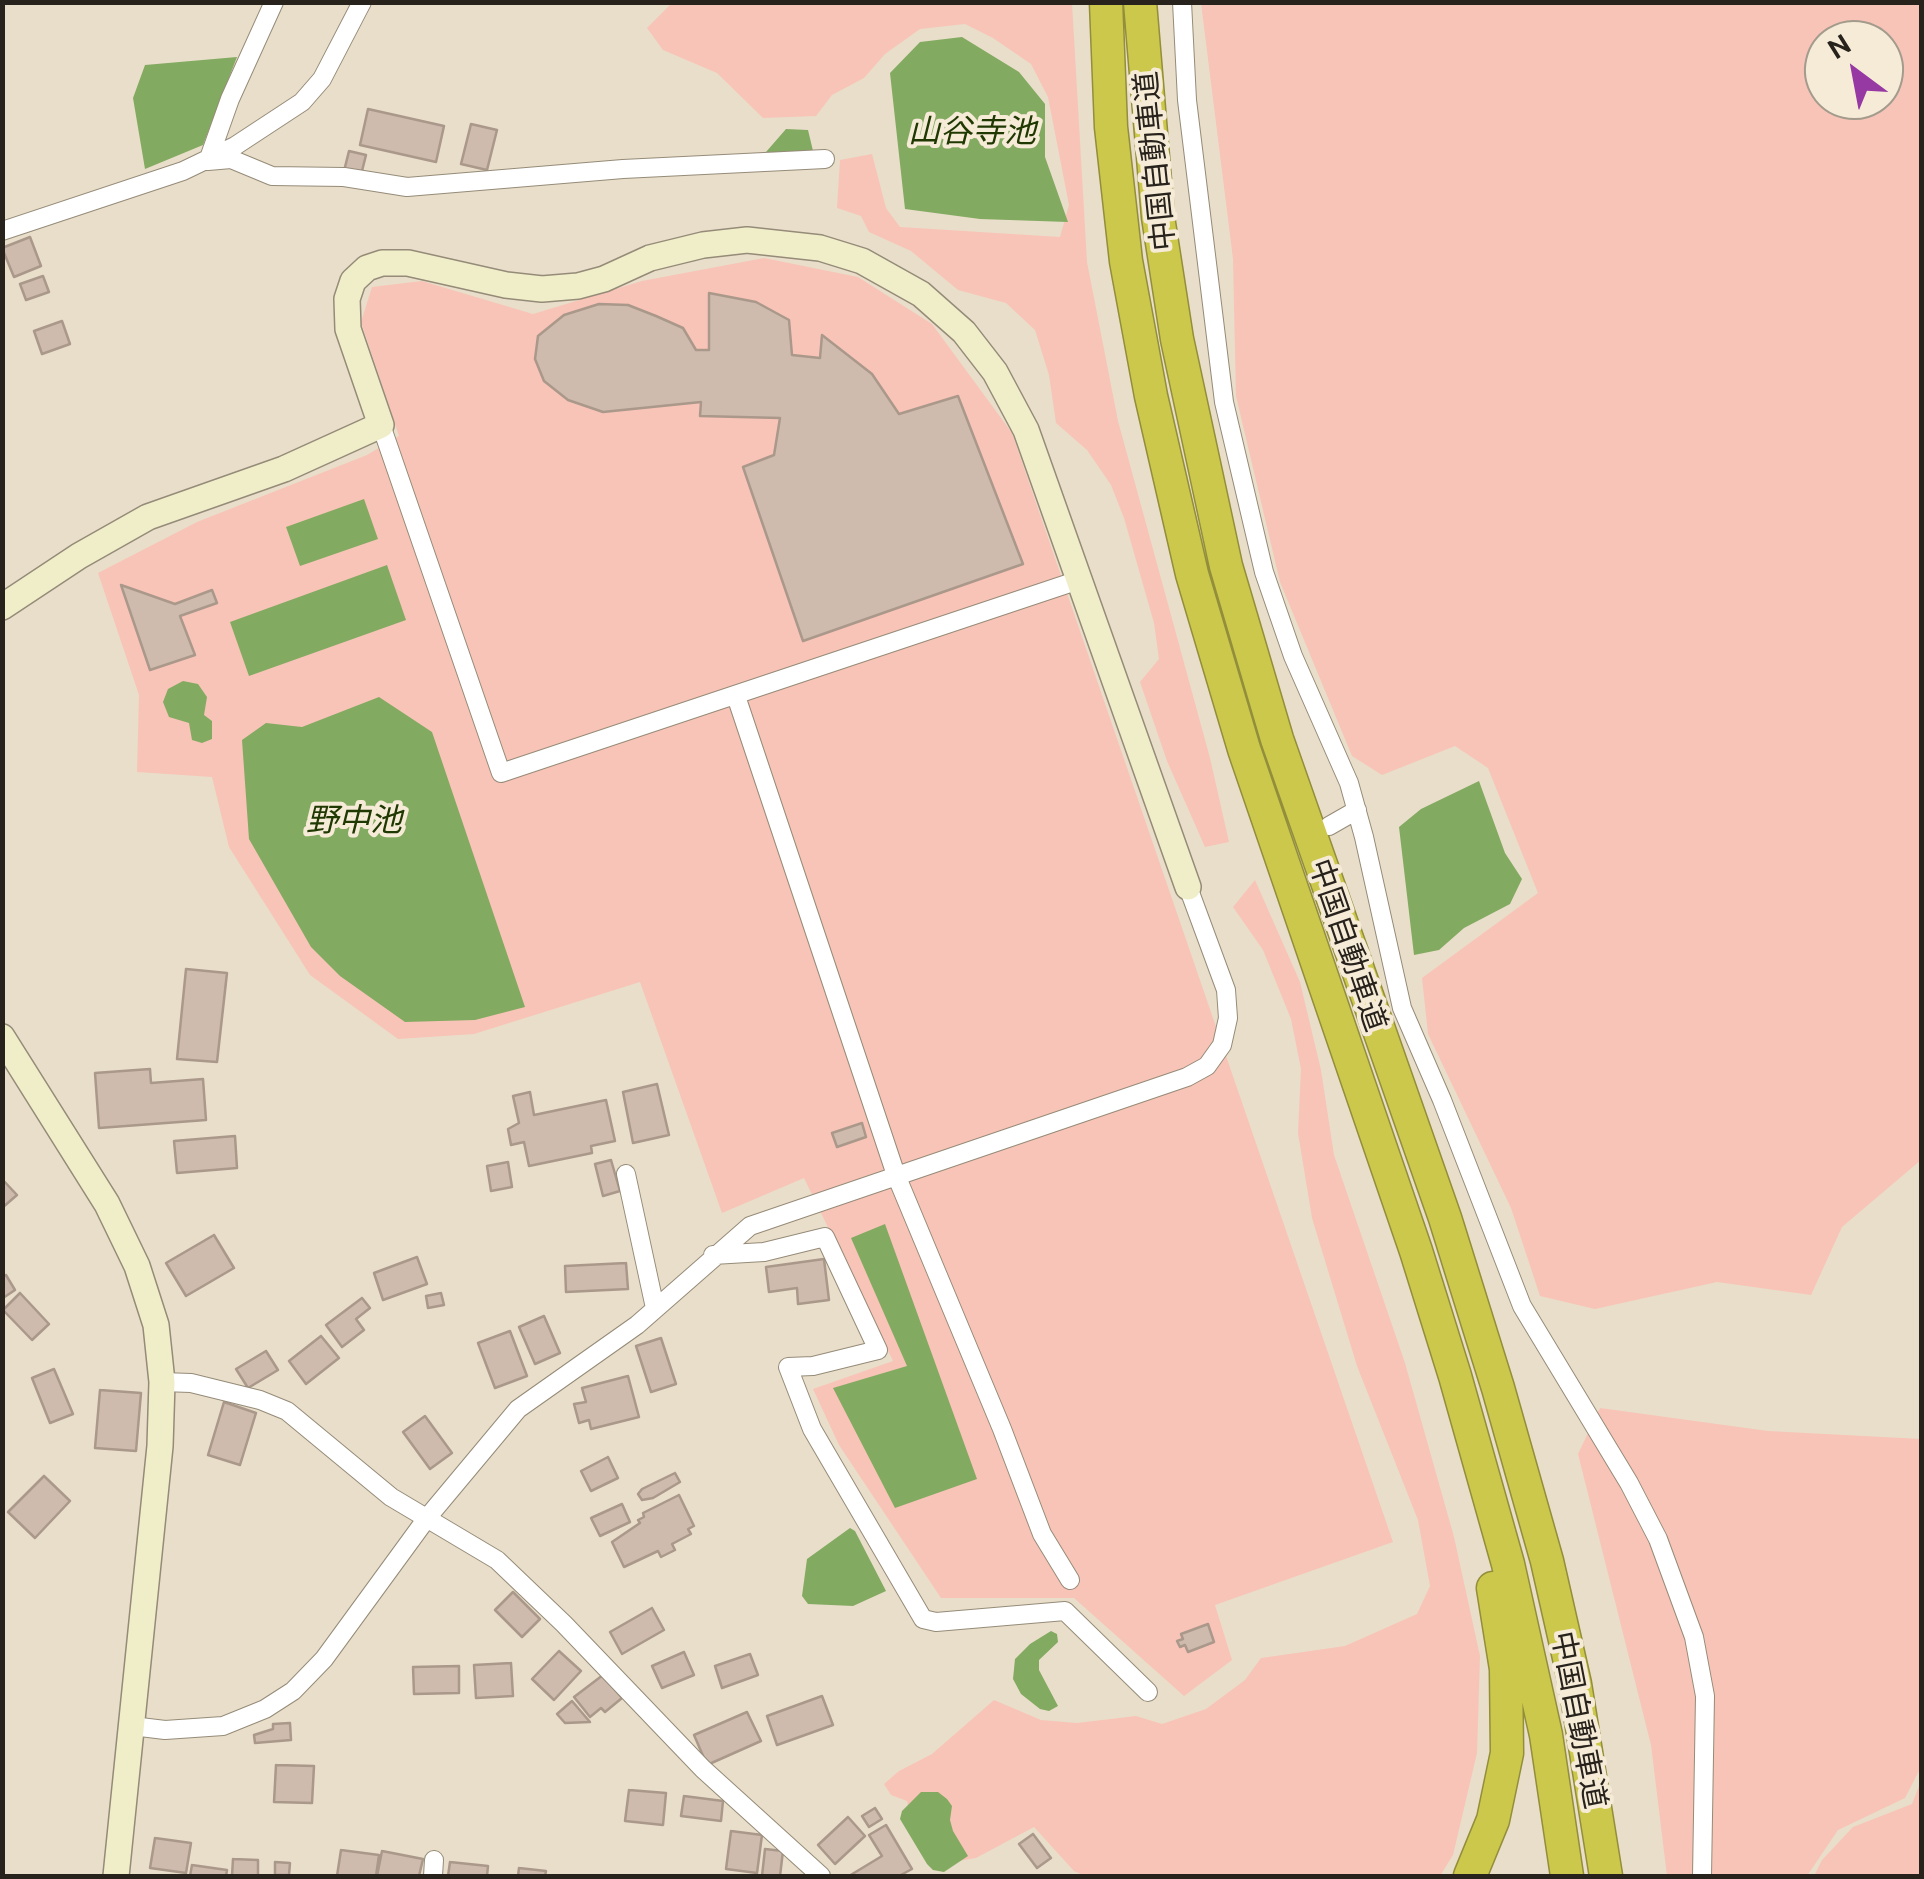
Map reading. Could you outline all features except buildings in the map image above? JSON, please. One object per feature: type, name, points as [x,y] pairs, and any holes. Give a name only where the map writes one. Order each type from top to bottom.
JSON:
[{"type":"highway","name":"中国自動車道","points":[[1106,2],[1111,127],[1126,261],[1151,396],[1192,574],[1244,749],[1416,1250],[1454,1376],[1508,1564],[1546,1735],[1567,1876]]},
{"type":"highway","name":"中国自動車道","points":[[1140,2],[1158,217],[1177,339],[1226,566],[1283,756],[1445,1218],[1547,1560],[1575,1684],[1606,1876]]},
{"type":"highway","points":[[1454,1376],[1506,1669],[1507,1752],[1493,1820],[1470,1876]]},
{"type":"highway","points":[[1547,1560],[1586,1688],[1627,1876]]},
{"type":"street","points":[[208,161],[230,99],[274,2]]},
{"type":"street","points":[[2,231],[208,161],[302,102],[322,79],[362,2]]},
{"type":"street","points":[[1182,2],[1187,100],[1224,402],[1264,572],[1293,656],[1349,783],[1402,1008],[1522,1306],[1658,1539],[1694,1637],[1705,1696],[1702,1876]]},
{"type":"street","points":[[208,161],[231,159],[272,176],[344,177],[407,187],[624,169],[825,159]]},
{"type":"street","points":[[132,1726],[166,1730],[222,1726],[265,1709],[294,1691],[324,1659],[428,1518],[518,1409],[637,1325],[750,1226],[1186,1077],[1207,1066],[1222,1045],[1228,1018],[1226,990],[1026,430],[995,372],[964,332],[922,294],[862,260],[820,248],[746,240],[703,245],[650,258],[591,283],[542,289],[408,263],[382,263],[367,268],[353,281],[347,300],[348,329],[501,772],[1079,580]]},
{"type":"street","points":[[2,607],[79,556],[148,517],[335,449],[381,425]]},
{"type":"street","points":[[736,696],[896,1175],[1042,1534],[1070,1580]]},
{"type":"street","points":[[1329,826],[1357,810]]},
{"type":"street","points":[[2,1037],[124,1236],[156,1325],[162,1382],[154,1520],[116,1876]]},
{"type":"street","points":[[626,1174],[655,1308]]},
{"type":"street","points":[[713,1255],[764,1252],[825,1237],[878,1350],[813,1366],[788,1367],[812,1429],[923,1619],[936,1622],[1065,1611],[1148,1692]]},
{"type":"street","points":[[162,1382],[191,1383],[287,1411],[391,1496],[497,1560],[703,1769],[821,1876]]},
{"type":"shaded area","points":[[672,3],[1072,3],[1087,262],[1118,421],[1210,758],[1229,842],[1205,847],[1167,761],[1140,682],[1159,659],[1154,623],[1124,518],[1111,485],[1087,450],[1056,423],[1049,375],[1035,330],[1006,303],[958,290],[911,251],[869,232],[861,216],[837,208],[840,160],[872,154],[886,208],[900,227],[1060,237],[1069,205],[1048,97],[1031,64],[965,24],[920,29],[885,54],[864,78],[832,95],[816,116],[763,118],[717,73],[663,50],[647,28]]},
{"type":"shaded area","points":[[1201,3],[1921,3],[1921,1160],[1842,1227],[1811,1295],[1717,1282],[1595,1309],[1540,1296],[1511,1208],[1428,1034],[1422,978],[1538,893],[1488,768],[1455,746],[1382,775],[1352,756],[1280,582],[1236,396],[1233,259]]},
{"type":"shaded area","points":[[764,258],[858,277],[932,324],[1012,433],[1393,1542],[1215,1605],[1232,1660],[1184,1696],[1074,1598],[941,1598],[839,1445],[813,1389],[893,1361],[804,1178],[722,1213],[640,982],[474,1034],[398,1039],[310,975],[229,847],[212,777],[137,772],[139,695],[98,573],[197,522],[367,455],[399,436],[361,322],[372,287],[422,281],[533,314],[642,281]]},
{"type":"shaded area","points":[[1255,880],[1300,982],[1321,1070],[1334,1155],[1405,1363],[1454,1537],[1480,1656],[1477,1753],[1453,1855],[1440,1876],[1085,1876],[1074,1871],[1034,1827],[976,1858],[935,1865],[913,1829],[907,1801],[891,1795],[884,1784],[899,1771],[932,1754],[994,1700],[1041,1720],[1077,1723],[1136,1716],[1162,1724],[1206,1709],[1245,1680],[1261,1658],[1345,1646],[1417,1614],[1430,1586],[1418,1520],[1357,1366],[1312,1218],[1298,1133],[1301,1069],[1291,1019],[1263,950],[1233,907]]},
{"type":"shaded area","points":[[1600,1408],[1768,1431],[1921,1439],[1921,1767],[1905,1798],[1838,1830],[1807,1876],[1667,1876],[1651,1745],[1578,1454]]},
{"type":"shaded area","points":[[1921,1781],[1921,1876],[1814,1876],[1822,1860],[1853,1827],[1912,1804]]},
{"type":"water","name":"山谷寺池","points":[[962,37],[1019,72],[1045,104],[1045,157],[1068,222],[980,219],[905,209],[890,73],[920,42]]},
{"type":"water","points":[[237,57],[203,145],[145,169],[133,98],[145,65]]},
{"type":"water","points":[[786,129],[808,130],[814,155],[766,152]]},
{"type":"water","points":[[364,499],[378,539],[300,566],[286,527]]},
{"type":"water","points":[[387,565],[406,620],[249,676],[230,622]]},
{"type":"water","points":[[183,681],[198,684],[207,697],[204,715],[212,721],[212,739],[202,743],[192,740],[189,723],[169,717],[163,702],[168,689]]},
{"type":"water","name":"野中池","points":[[379,697],[432,732],[525,1007],[475,1020],[405,1022],[340,976],[311,947],[249,839],[242,740],[266,723],[302,727]]},
{"type":"water","points":[[1479,781],[1505,853],[1522,879],[1510,904],[1464,928],[1439,950],[1414,955],[1399,827],[1421,809]]},
{"type":"water","points":[[885,1224],[977,1479],[895,1508],[833,1388],[907,1366],[851,1238]]},
{"type":"water","points":[[850,1528],[886,1591],[853,1606],[808,1604],[802,1596],[807,1559]]},
{"type":"water","points":[[1051,1631],[1057,1634],[1058,1642],[1039,1660],[1039,1670],[1058,1706],[1049,1711],[1021,1694],[1013,1679],[1015,1659]]},
{"type":"water","points":[[921,1792],[938,1792],[947,1799],[952,1806],[953,1831],[968,1856],[944,1872],[927,1864],[900,1819],[902,1811]]}]
